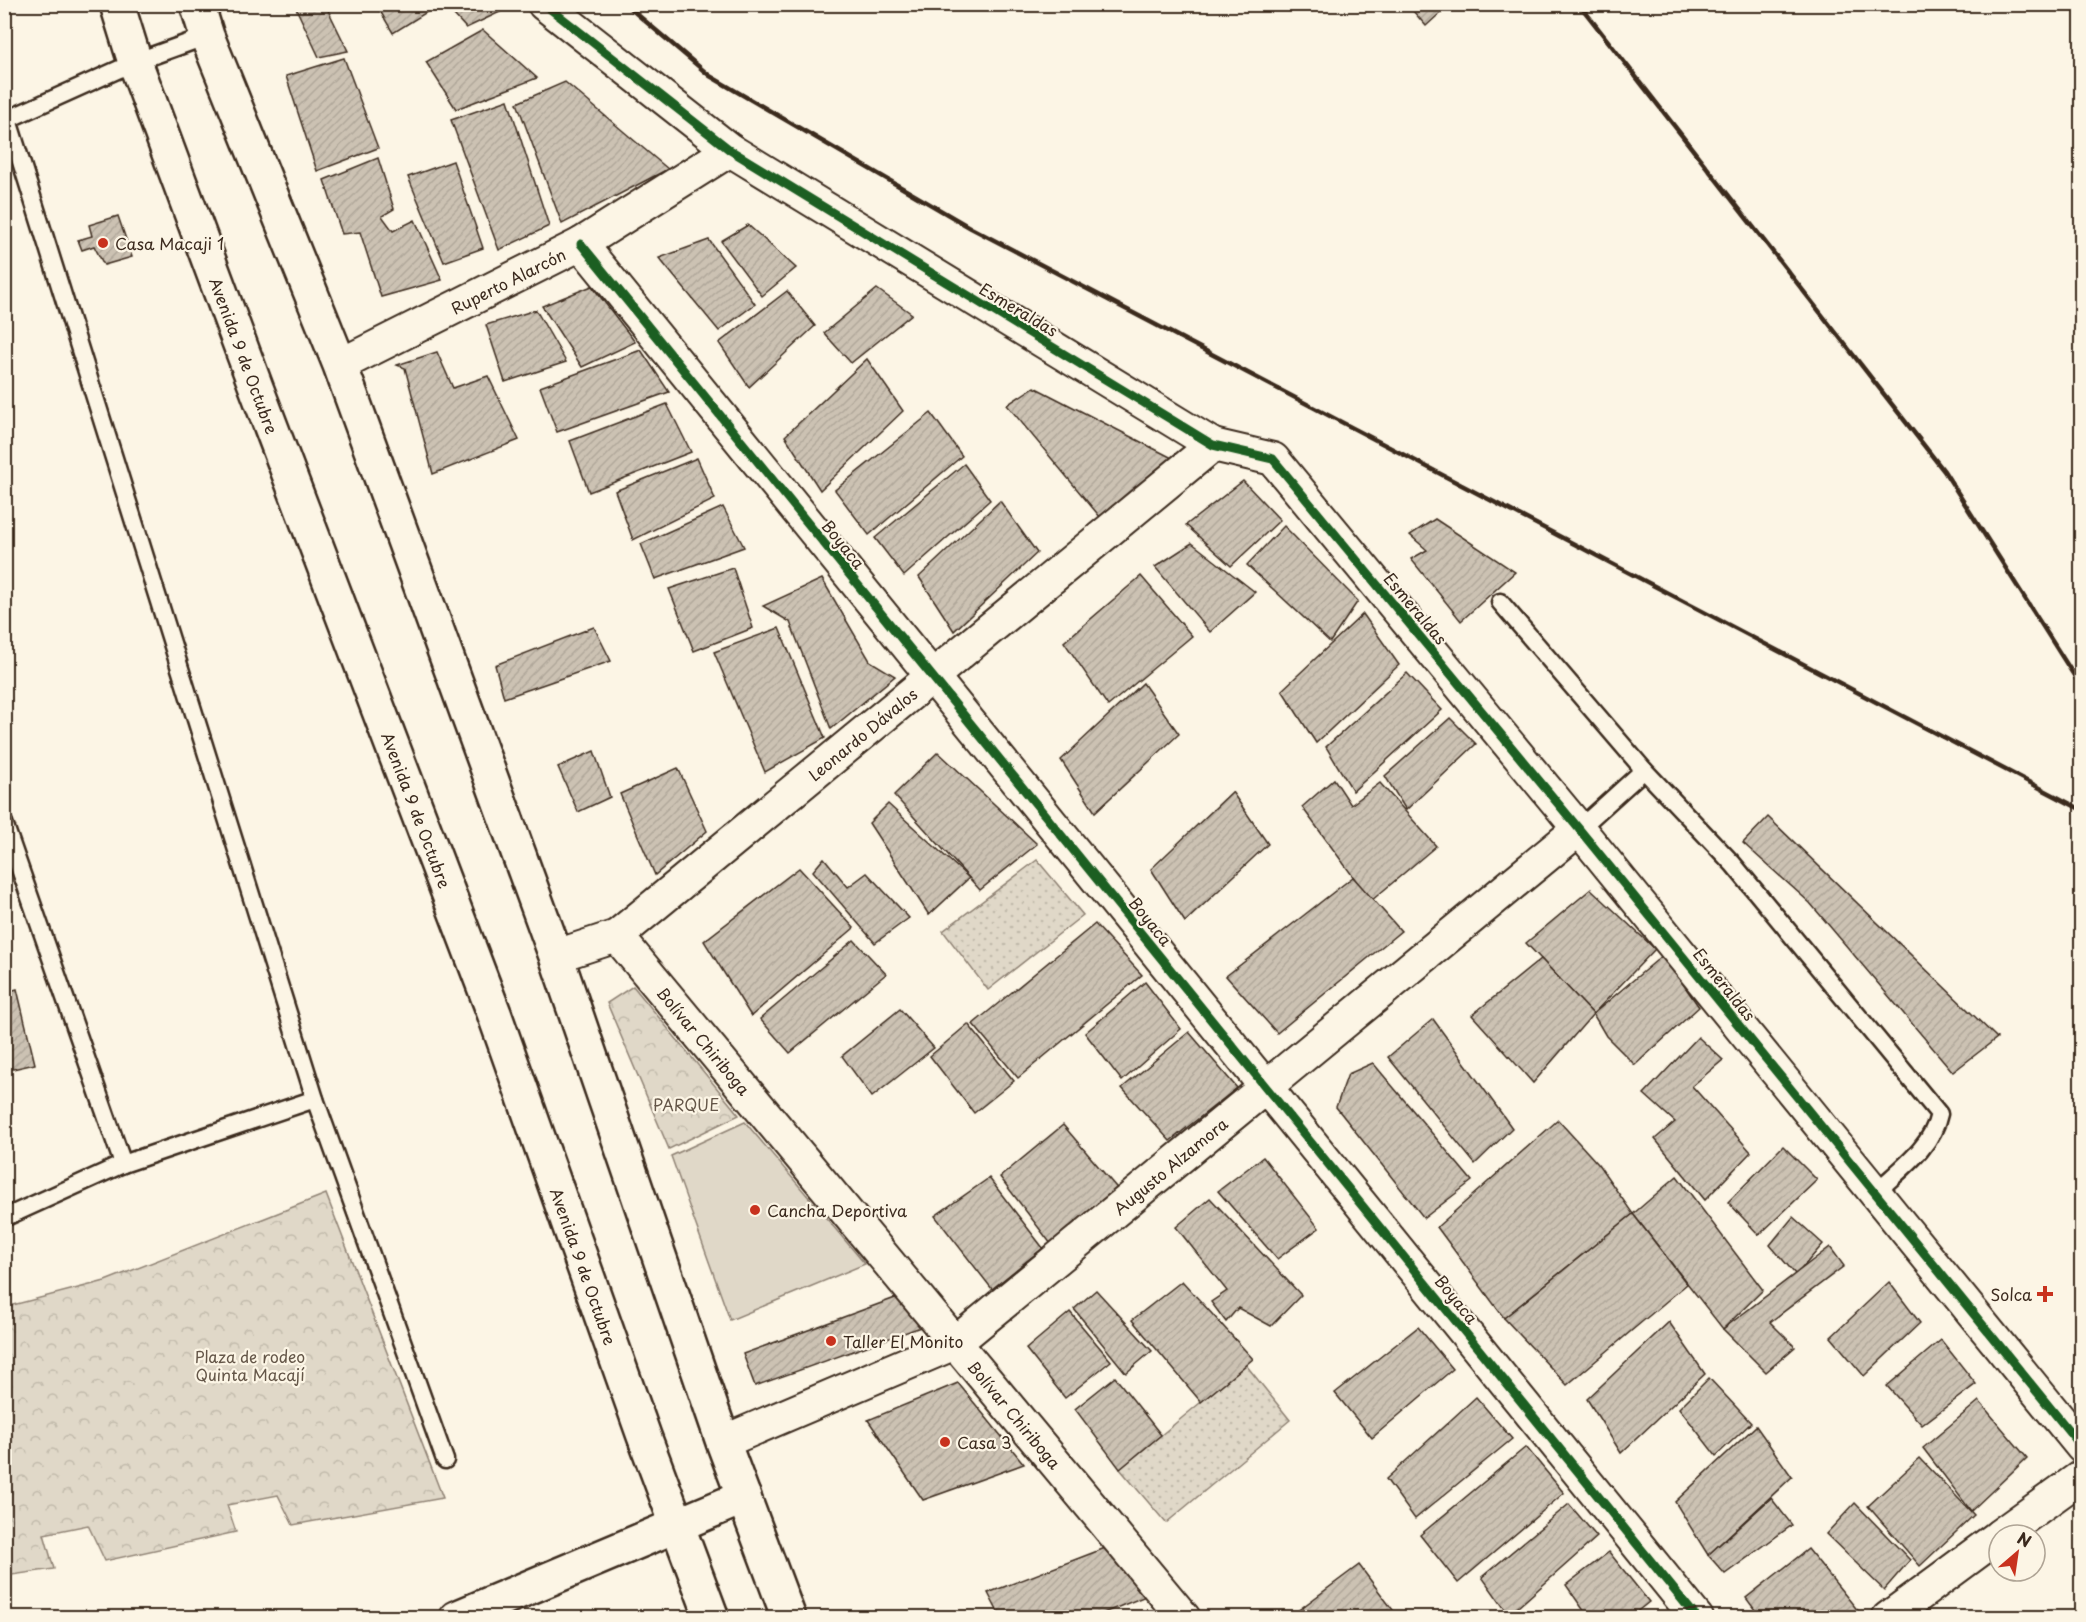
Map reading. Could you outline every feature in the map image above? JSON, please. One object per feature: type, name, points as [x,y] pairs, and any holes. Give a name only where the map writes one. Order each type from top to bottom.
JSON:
[{"type":"main road","name":"Avenida 9 de Octubre","points":[[117,4],[135,62],[494,1013],[712,1617]]},
{"type":"main road","points":[[197,4],[207,36],[340,365],[556,956],[723,1442],[789,1617]]},
{"type":"main road","points":[[456,1617],[744,1497]]},
{"type":"street","name":"Esmeraldas","points":[[543,4],[730,150],[1213,445],[1273,459],[1579,829],[2082,1447]]},
{"type":"street","name":"Ruperto Alarcón","points":[[340,365],[581,244],[730,150]]},
{"type":"street","name":"Boyaca","points":[[581,244],[1697,1617]]},
{"type":"street","name":"Leonardo Dávalos","points":[[556,956],[617,936],[1213,445]]},
{"type":"street","name":"Augusto Alzamora","points":[[723,1442],[955,1344],[1579,829]]},
{"type":"street","name":"Bolívar Chiriboga","points":[[617,936],[1184,1617]]},
{"type":"street","points":[[2017,1523],[2082,1476]]},
{"type":"street","points":[[1888,1617],[1987,1545]]},
{"type":"lane","points":[[207,36],[135,62],[6,120],[315,1099],[445,1460]]},
{"type":"lane","points":[[1500,602],[1644,770],[1733,864],[1939,1114],[1935,1130],[1925,1146],[1875,1193]]},
{"type":"lane","points":[[1579,829],[1644,770]]},
{"type":"lane","points":[[4,823],[123,1164]]},
{"type":"lane","points":[[4,1218],[123,1164],[315,1099]]},
{"type":"green space","points":[[1037,860],[1083,915],[988,990],[943,931]]},
{"type":"green space","name":"PARQUE","points":[[633,986],[739,1115],[669,1149],[607,1003]]},
{"type":"green space","name":"Cancha Deportiva","points":[[745,1122],[865,1264],[730,1320],[671,1156]]},
{"type":"green space","name":"Plaza de rodeo Quinta Macají","points":[[326,1194],[443,1498],[293,1525],[278,1495],[227,1505],[236,1532],[105,1561],[88,1525],[44,1534],[54,1569],[5,1576],[5,1307],[105,1281]]},
{"type":"green space","points":[[1246,1365],[1290,1420],[1166,1523],[1120,1469]]},
{"type":"building","points":[[294,4],[325,4],[348,51],[319,57]]},
{"type":"building","points":[[376,4],[426,4],[430,10],[393,33]]},
{"type":"building","points":[[444,4],[492,4],[500,12],[466,28]]},
{"type":"building","points":[[1407,4],[1450,4],[1426,26]]},
{"type":"building","points":[[483,30],[537,78],[456,109],[426,62]]},
{"type":"building","points":[[344,58],[378,148],[317,171],[286,76]]},
{"type":"building","points":[[565,82],[668,169],[562,224],[517,103]]},
{"type":"building","points":[[508,100],[549,226],[499,250],[451,120]]},
{"type":"building","points":[[378,158],[394,209],[382,216],[393,231],[415,220],[442,280],[381,297],[360,232],[342,234],[324,180]]},
{"type":"building","points":[[453,161],[483,248],[444,262],[408,177]]},
{"type":"building","name":"Casa Macaji 1","points":[[118,216],[132,257],[104,265],[94,246],[82,250],[78,240],[92,236],[89,225]]},
{"type":"building","points":[[748,225],[796,268],[762,296],[721,241]]},
{"type":"building","points":[[709,240],[755,304],[719,331],[659,258]]},
{"type":"building","points":[[592,286],[635,342],[582,367],[542,306]]},
{"type":"building","points":[[877,289],[912,314],[851,363],[824,333]]},
{"type":"building","points":[[787,291],[815,326],[749,387],[719,343]]},
{"type":"building","points":[[536,310],[566,362],[505,382],[486,325]]},
{"type":"building","points":[[641,350],[669,392],[557,432],[540,387]]},
{"type":"building","points":[[437,352],[453,388],[488,376],[519,440],[433,474],[405,368],[397,365]]},
{"type":"building","points":[[867,359],[903,411],[820,490],[785,436]]},
{"type":"building","points":[[1034,387],[1174,459],[1101,518],[1007,405]]},
{"type":"building","points":[[667,404],[691,452],[589,492],[570,441]]},
{"type":"building","points":[[931,413],[962,456],[869,535],[835,490]]},
{"type":"building","points":[[697,458],[715,499],[633,540],[615,491]]},
{"type":"building","points":[[964,464],[990,500],[904,576],[875,538]]},
{"type":"building","points":[[1243,481],[1280,520],[1231,566],[1186,525]]},
{"type":"building","points":[[1000,501],[1037,553],[954,631],[919,577]]},
{"type":"building","points":[[723,507],[744,547],[655,579],[641,544]]},
{"type":"building","points":[[1435,519],[1515,572],[1461,621],[1411,559],[1427,550],[1410,535]]},
{"type":"building","points":[[1284,526],[1358,601],[1330,642],[1247,565]]},
{"type":"building","points":[[1192,543],[1255,592],[1210,632],[1155,567]]},
{"type":"building","points":[[733,568],[753,628],[694,651],[669,589]]},
{"type":"building","points":[[1141,576],[1192,636],[1108,706],[1064,642]]},
{"type":"building","points":[[822,579],[870,661],[895,676],[831,729],[790,622],[763,606]]},
{"type":"building","points":[[1363,614],[1399,665],[1316,743],[1282,690]]},
{"type":"building","points":[[594,627],[611,661],[504,698],[495,665]]},
{"type":"building","points":[[779,628],[825,738],[765,772],[714,652]]},
{"type":"building","points":[[1407,673],[1442,710],[1353,791],[1326,747]]},
{"type":"building","points":[[1143,683],[1179,734],[1095,812],[1061,760]]},
{"type":"building","points":[[1450,718],[1476,744],[1406,810],[1385,776]]},
{"type":"building","points":[[594,751],[610,797],[578,812],[558,767]]},
{"type":"building","points":[[938,752],[1037,844],[980,890],[894,795]]},
{"type":"building","points":[[678,768],[707,831],[655,875],[620,794]]},
{"type":"building","points":[[1334,779],[1351,805],[1380,783],[1436,846],[1371,901],[1302,807]]},
{"type":"building","points":[[1232,792],[1268,844],[1185,922],[1151,869]]},
{"type":"building","points":[[888,804],[969,878],[929,915],[869,823]]},
{"type":"building","points":[[1768,817],[1997,1038],[1953,1072],[1810,903],[1743,843]]},
{"type":"building","points":[[824,858],[848,887],[867,873],[909,918],[875,943],[813,871]]},
{"type":"building","points":[[799,868],[854,928],[751,1016],[704,941]]},
{"type":"building","points":[[1353,877],[1401,931],[1277,1033],[1226,976]]},
{"type":"building","points":[[1591,889],[1655,949],[1593,1014],[1526,943]]},
{"type":"building","points":[[1095,924],[1142,975],[1018,1078],[973,1024]]},
{"type":"building","points":[[854,940],[886,974],[790,1053],[760,1019]]},
{"type":"building","points":[[1663,955],[1699,1007],[1635,1065],[1606,1036],[1593,1014]]},
{"type":"building","points":[[1541,959],[1593,1014],[1533,1083],[1472,1015]]},
{"type":"building","points":[[1145,982],[1181,1029],[1122,1081],[1085,1033]]},
{"type":"building","points":[[17,989],[35,1064],[4,1071],[4,993]]},
{"type":"building","points":[[900,1009],[934,1048],[872,1097],[842,1056]]},
{"type":"building","points":[[1433,1019],[1512,1128],[1475,1164],[1388,1057]]},
{"type":"building","points":[[968,1024],[1014,1081],[974,1113],[930,1056]]},
{"type":"building","points":[[1189,1032],[1237,1088],[1170,1141],[1122,1088]]},
{"type":"building","points":[[1698,1037],[1723,1060],[1692,1086],[1751,1152],[1705,1200],[1655,1139],[1675,1122],[1644,1094]]},
{"type":"building","points":[[1373,1063],[1472,1181],[1424,1218],[1336,1107],[1348,1074]]},
{"type":"building","points":[[1558,1120],[1598,1164],[1633,1214],[1504,1318],[1437,1227]]},
{"type":"building","points":[[1063,1125],[1121,1193],[1054,1248],[1000,1177]]},
{"type":"building","points":[[1783,1146],[1817,1180],[1759,1235],[1728,1202]]},
{"type":"building","points":[[1263,1157],[1319,1228],[1277,1259],[1218,1191]]},
{"type":"building","points":[[1677,1176],[1763,1290],[1723,1329],[1633,1214]]},
{"type":"building","points":[[989,1178],[1043,1248],[992,1289],[935,1216]]},
{"type":"building","points":[[1210,1198],[1301,1295],[1271,1326],[1238,1308],[1226,1322],[1211,1302],[1227,1291],[1176,1227]]},
{"type":"building","points":[[1633,1214],[1687,1284],[1567,1385],[1504,1318]]},
{"type":"building","points":[[1793,1217],[1823,1244],[1796,1275],[1770,1245]]},
{"type":"building","points":[[1830,1247],[1844,1266],[1770,1322],[1795,1347],[1766,1372],[1723,1329]]},
{"type":"building","points":[[1182,1281],[1253,1359],[1201,1402],[1132,1320]]},
{"type":"building","points":[[1889,1282],[1920,1323],[1864,1376],[1831,1337]]},
{"type":"building","points":[[1096,1290],[1152,1351],[1126,1373],[1074,1309]]},
{"type":"building","name":"Taller El Monito","points":[[898,1297],[921,1327],[755,1386],[743,1354]]},
{"type":"building","points":[[1070,1312],[1111,1361],[1065,1398],[1026,1349]]},
{"type":"building","points":[[1669,1322],[1705,1374],[1621,1453],[1587,1399]]},
{"type":"building","points":[[1418,1327],[1453,1369],[1372,1438],[1335,1393]]},
{"type":"building","points":[[1941,1340],[1976,1384],[1922,1425],[1887,1386]]},
{"type":"building","points":[[1115,1377],[1161,1435],[1120,1469],[1075,1409]]},
{"type":"building","points":[[1709,1378],[1751,1423],[1716,1456],[1679,1408]]},
{"type":"building","name":"Casa 3","points":[[958,1383],[1024,1464],[923,1500],[868,1420]]},
{"type":"building","points":[[1476,1397],[1512,1439],[1415,1519],[1386,1479]]},
{"type":"building","points":[[1979,1401],[2027,1458],[1971,1511],[1923,1448]]},
{"type":"building","points":[[1756,1426],[1792,1477],[1708,1555],[1675,1502]]},
{"type":"building","points":[[1526,1447],[1564,1493],[1458,1583],[1420,1535]]},
{"type":"building","points":[[1920,1458],[1974,1515],[1920,1566],[1868,1506]]},
{"type":"building","points":[[1771,1498],[1792,1525],[1725,1574],[1708,1555]]},
{"type":"building","points":[[1855,1503],[1910,1560],[1884,1590],[1826,1534]]},
{"type":"building","points":[[1569,1504],[1597,1537],[1509,1615],[1482,1577]]},
{"type":"building","points":[[1108,1547],[1146,1596],[1091,1618],[1001,1618],[988,1593]]},
{"type":"building","points":[[1808,1549],[1859,1612],[1853,1618],[1761,1618],[1746,1598]]},
{"type":"building","points":[[1609,1552],[1649,1602],[1629,1618],[1589,1618],[1566,1585]]},
{"type":"building","points":[[1359,1565],[1399,1618],[1288,1618]]},
{"type":"building","points":[[1167,1607],[1181,1618],[1138,1618]]},
{"type":"railway","points":[[625,4],[710,76],[971,228],[2082,810]]},
{"type":"railway","points":[[1579,4],[1944,471],[2082,688]]},
{"type":"cycle path","points":[[544,4],[730,150],[1213,445],[1273,459],[1579,829],[2082,1447]]},
{"type":"cycle path","points":[[581,244],[1697,1618]]},
{"type":"place","name":"Casa Macaji 1","points":[[103,243]]},
{"type":"place","name":"Cancha Deportiva","points":[[755,1210]]},
{"type":"place","name":"Solca","points":[[2045,1294]]},
{"type":"place","name":"Taller El Monito","points":[[831,1341]]},
{"type":"place","name":"Casa 3","points":[[945,1442]]}]
